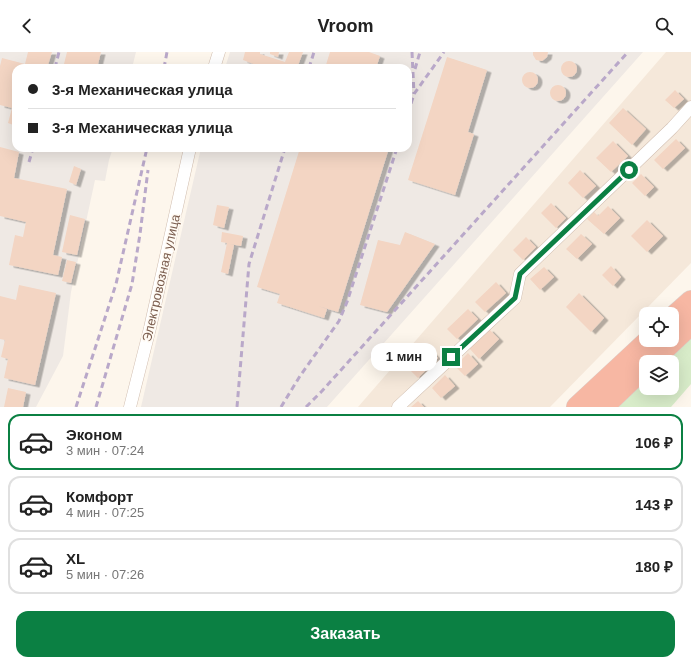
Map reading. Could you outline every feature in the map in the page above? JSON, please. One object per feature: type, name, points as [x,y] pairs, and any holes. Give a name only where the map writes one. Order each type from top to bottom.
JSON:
[{"type":"highway","points":[[679,312],[691,301]]},
{"type":"highway","points":[[658,355],[691,324]]},
{"type":"highway","points":[[577,407],[641,347]]},
{"type":"highway","points":[[603,407],[639,373]]},
{"type":"street","points":[[215,64],[219,52]]},
{"type":"street","points":[[398,407],[515,298],[520,274],[672,128],[691,107]]},
{"type":"street","name":"Электровозная улица","points":[[130,407],[150,328],[189,152]]},
{"type":"shaded area","points":[[0,52],[136,52],[133,64],[12,64],[12,152],[112,152],[105,181],[95,180],[71,292],[63,356],[36,407],[0,407]]},
{"type":"shaded area","points":[[230,52],[643,52],[327,407],[141,407],[200,152],[412,152],[412,64],[226,64]]},
{"type":"shaded area","points":[[666,52],[691,52],[691,263],[648,307],[639,307],[639,316],[550,407],[358,407]]},
{"type":"green space","points":[[691,337],[691,384],[671,407],[617,407],[639,386],[639,395],[679,395],[679,355],[672,355]]},
{"type":"building","points":[[28,52],[52,52],[48,64],[25,64]]},
{"type":"building","points":[[67,52],[101,52],[98,64],[64,64]]},
{"type":"building","points":[[245,52],[260,52],[260,54],[285,62],[289,52],[303,52],[298,64],[253,64],[243,60]]},
{"type":"building","points":[[270,52],[279,52],[278,57],[270,54]]},
{"type":"building","points":[[330,52],[369,52],[380,56],[377,64],[326,64]]},
{"type":"building","points":[[533,52],[548,52],[547,57],[542,61],[536,60]]},
{"type":"building","points":[[447,57],[487,70],[468,132],[474,134],[455,195],[408,180]]},
{"type":"building","points":[[2,58],[25,64],[12,64],[12,108],[0,105],[0,66]]},
{"type":"building","points":[[569,61],[576,66],[577,69],[572,76],[569,77],[562,72],[561,69],[566,62]]},
{"type":"building","points":[[530,72],[537,77],[538,80],[533,87],[530,88],[523,83],[522,80],[527,73]]},
{"type":"building","points":[[558,85],[565,90],[566,93],[561,100],[558,101],[551,96],[550,93],[555,86]]},
{"type":"building","points":[[675,90],[684,99],[674,108],[665,100]]},
{"type":"building","points":[[12,108],[12,124],[8,123]]},
{"type":"building","points":[[623,108],[646,129],[632,145],[609,123]]},
{"type":"building","points":[[676,139],[685,148],[663,169],[654,160]]},
{"type":"building","points":[[613,141],[628,156],[611,172],[596,158]]},
{"type":"building","points":[[0,147],[12,150],[12,152],[19,152],[14,178],[67,189],[53,255],[62,257],[58,275],[9,265],[15,235],[23,237],[26,222],[0,216]]},
{"type":"building","points":[[299,152],[388,152],[338,312],[318,306],[327,309],[324,318],[277,303],[280,294],[257,287]]},
{"type":"building","points":[[74,166],[81,169],[76,185],[69,182]]},
{"type":"building","points":[[580,170],[596,186],[583,198],[568,183]]},
{"type":"building","points":[[641,174],[654,187],[645,196],[632,183]]},
{"type":"building","points":[[551,203],[566,218],[556,228],[541,213]]},
{"type":"building","points":[[217,205],[229,207],[224,228],[213,225]]},
{"type":"building","points":[[608,206],[620,218],[604,234],[587,219],[594,212],[598,216]]},
{"type":"building","points":[[70,215],[85,219],[77,255],[62,252]]},
{"type":"building","points":[[647,220],[663,236],[647,252],[631,236]]},
{"type":"building","points":[[222,232],[243,236],[241,246],[230,244],[234,245],[228,274],[221,272],[227,243],[221,242]]},
{"type":"building","points":[[405,232],[435,244],[387,312],[360,305],[378,240],[400,245]]},
{"type":"building","points":[[581,234],[592,244],[577,259],[566,249]]},
{"type":"building","points":[[526,237],[536,247],[523,260],[513,250]]},
{"type":"building","points":[[67,260],[76,262],[71,283],[62,281]]},
{"type":"building","points":[[611,266],[621,277],[613,286],[602,275]]},
{"type":"building","points":[[544,267],[554,277],[540,290],[530,279]]},
{"type":"building","points":[[496,282],[506,293],[485,312],[475,302]]},
{"type":"building","points":[[19,285],[56,293],[35,385],[4,378],[8,359],[1,357],[5,340],[0,339],[0,296],[16,300]]},
{"type":"building","points":[[579,293],[604,318],[591,332],[566,307]]},
{"type":"building","points":[[468,309],[478,319],[457,339],[447,329]]},
{"type":"building","points":[[489,329],[499,339],[479,359],[469,348]]},
{"type":"building","points":[[428,348],[438,358],[418,378],[408,368]]},
{"type":"building","points":[[468,353],[478,364],[465,376],[455,366]]},
{"type":"building","points":[[445,375],[455,386],[441,398],[432,388]]},
{"type":"building","points":[[8,388],[26,392],[23,407],[4,407]]},
{"type":"building","points":[[418,401],[424,407],[411,407]]},
{"type":"railway","points":[[56,64],[59,52]]},
{"type":"railway","points":[[165,64],[167,52]]},
{"type":"railway","points":[[310,64],[314,52]]},
{"type":"railway","points":[[412,52],[414,94]]},
{"type":"railway","points":[[415,69],[420,52]]},
{"type":"railway","points":[[412,100],[414,94],[444,52]]},
{"type":"railway","points":[[306,407],[628,52]]},
{"type":"railway","points":[[29,162],[32,152]]},
{"type":"railway","points":[[76,407],[116,284],[146,152]]},
{"type":"railway","points":[[237,407],[249,264],[284,152]]},
{"type":"railway","points":[[281,407],[300,376],[339,321],[347,302],[396,152]]},
{"type":"railway","points":[[96,407],[132,284],[148,170]]},
{"type":"route","points":[[451,357],[515,298],[520,274],[629,170]]}]
